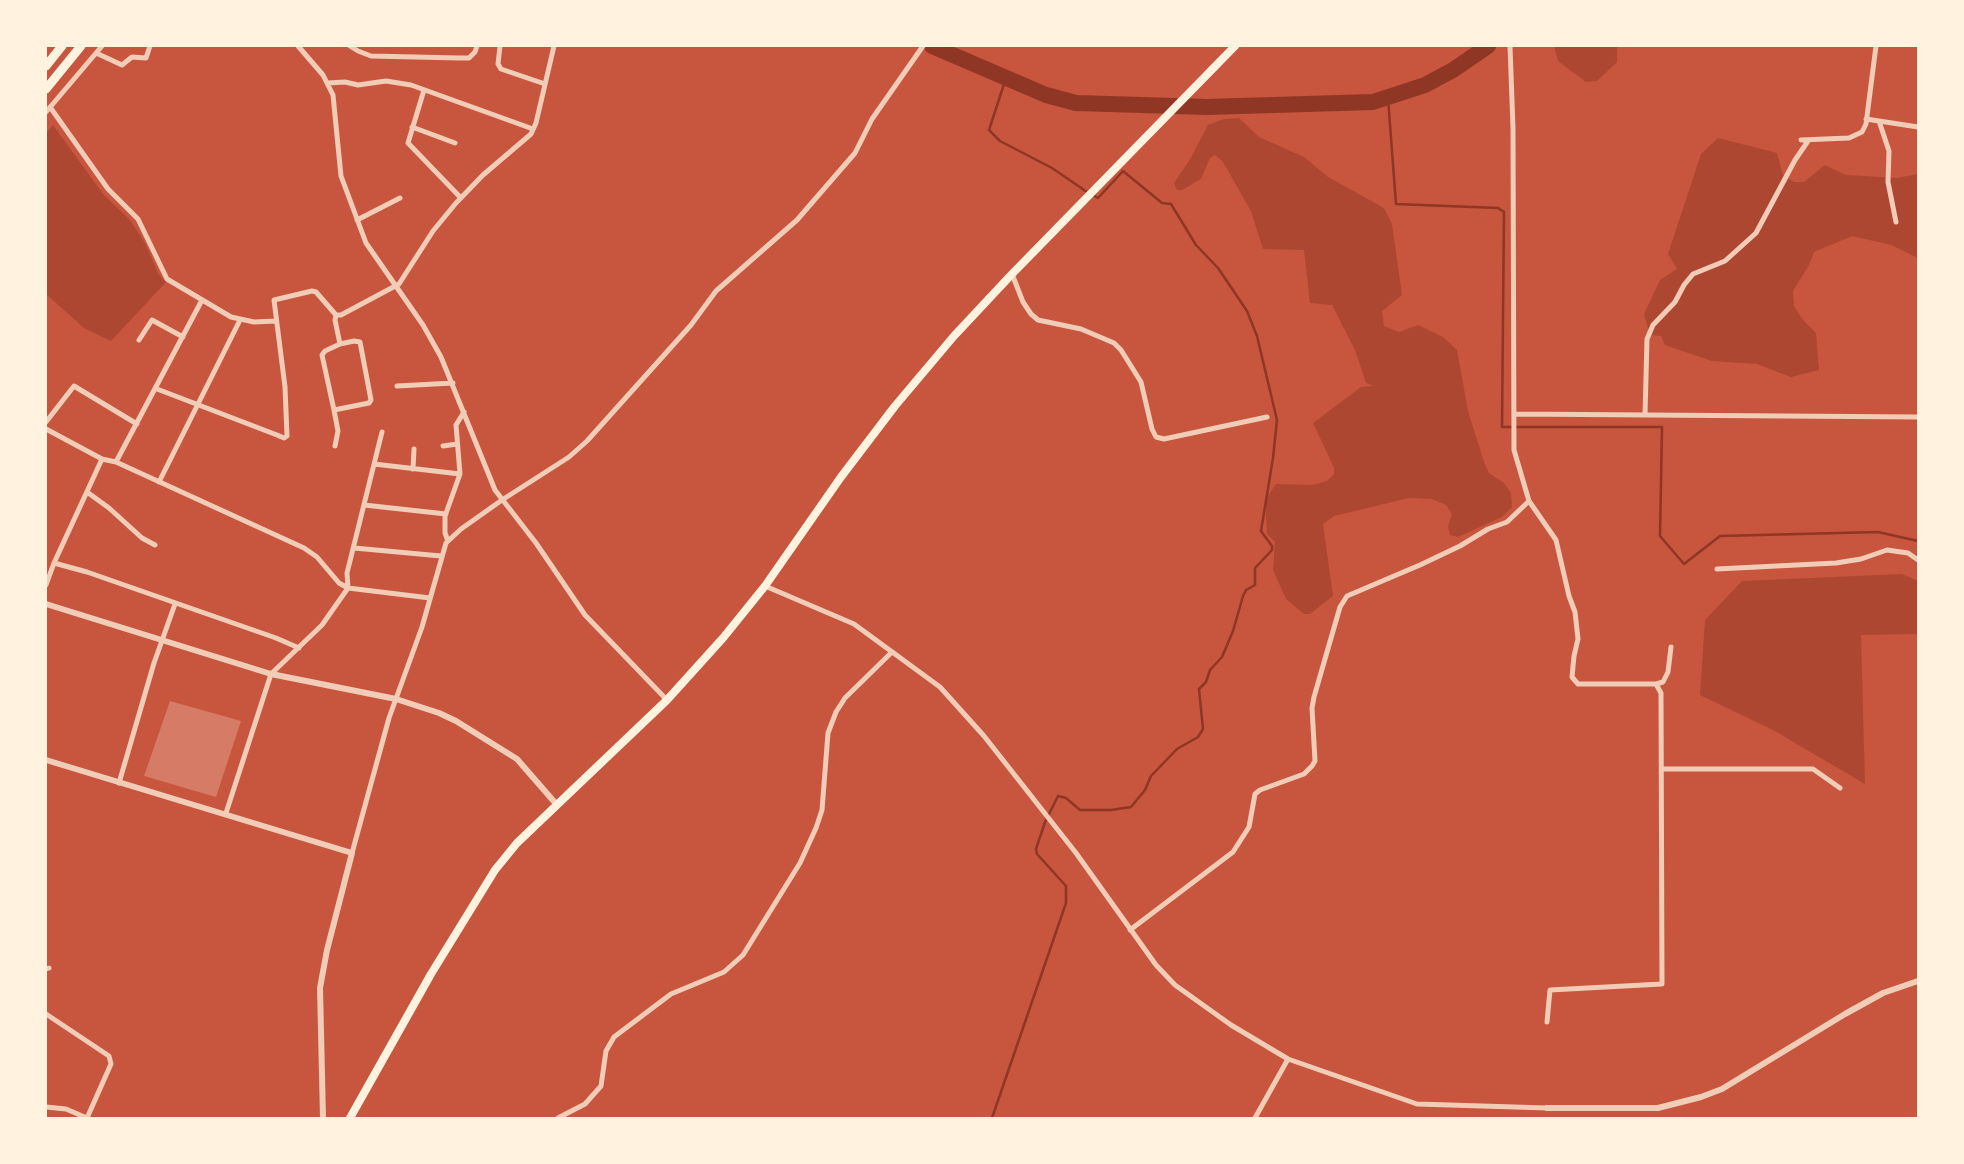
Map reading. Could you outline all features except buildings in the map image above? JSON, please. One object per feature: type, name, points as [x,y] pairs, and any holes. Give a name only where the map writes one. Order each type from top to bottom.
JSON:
[{"type":"highway","points":[[46,66],[62,46]]},
{"type":"highway","points":[[46,89],[81,46]]},
{"type":"main road","points":[[350,1118],[431,974],[488,881],[517,843],[667,700],[723,638],[765,586],[841,477],[895,406],[1012,274],[1235,46]]},
{"type":"street","points":[[102,46],[48,109],[107,189],[138,219],[167,279],[240,320],[276,321]]},
{"type":"street","points":[[96,53],[122,65],[132,57],[146,58],[150,46]]},
{"type":"street","points":[[298,46],[328,83],[336,110],[341,176],[366,243],[442,357],[495,490],[536,543],[585,615],[667,700]]},
{"type":"street","points":[[350,46],[371,56],[469,58],[477,46]]},
{"type":"street","points":[[500,46],[500,69],[545,83]]},
{"type":"street","points":[[336,315],[344,314],[396,288],[433,231],[461,198],[483,175],[528,138],[533,129],[554,46]]},
{"type":"street","points":[[1510,46],[1514,453],[1529,501],[1556,540],[1575,612],[1578,639],[1572,677],[1577,684],[1663,682],[1667,676],[1671,647]]},
{"type":"street","points":[[1645,415],[1647,339],[1653,325],[1675,302],[1693,274],[1725,261],[1756,233],[1805,141],[1849,138],[1862,132],[1876,46]]},
{"type":"street","points":[[323,1118],[320,988],[327,950],[396,699],[448,541],[502,500],[544,475],[587,441],[691,325],[716,291],[797,220],[855,153],[872,119],[923,47]]},
{"type":"street","points":[[328,83],[345,82],[358,85],[389,81],[424,90],[533,129]]},
{"type":"street","points":[[424,90],[408,138],[410,147],[461,198]]},
{"type":"street","points":[[1866,119],[1919,127]]},
{"type":"street","points":[[1879,121],[1889,151],[1888,182],[1896,222]]},
{"type":"street","points":[[411,127],[454,143]]},
{"type":"street","points":[[357,220],[400,198]]},
{"type":"street","points":[[1012,274],[1023,302],[1038,320],[1081,328],[1105,338],[1121,350],[1141,382],[1156,437],[1164,439],[1267,417]]},
{"type":"street","points":[[157,389],[284,438],[287,436],[285,387],[274,300],[316,292],[336,315],[340,344]]},
{"type":"street","points":[[116,462],[202,300]]},
{"type":"street","points":[[139,340],[152,320],[183,337]]},
{"type":"street","points":[[159,482],[240,320]]},
{"type":"street","points":[[334,411],[369,403],[359,342],[340,344],[322,355],[339,436],[335,446]]},
{"type":"street","points":[[397,386],[453,383]]},
{"type":"street","points":[[46,422],[74,386],[137,424]]},
{"type":"street","points":[[448,541],[445,533],[446,514],[460,474],[456,425],[464,412]]},
{"type":"street","points":[[1514,414],[1919,417]]},
{"type":"street","points":[[46,429],[102,459],[116,462],[312,552],[339,583],[348,588],[430,598]]},
{"type":"street","points":[[226,813],[271,674],[322,625],[348,588],[347,573],[382,432]]},
{"type":"street","points":[[443,446],[457,444]]},
{"type":"street","points":[[413,468],[414,449]]},
{"type":"street","points":[[46,585],[102,459]]},
{"type":"street","points":[[374,464],[460,474]]},
{"type":"street","points":[[87,492],[142,538],[155,545]]},
{"type":"street","points":[[1130,929],[1233,852],[1250,827],[1255,794],[1304,774],[1312,766],[1315,755],[1312,708],[1314,697],[1340,607],[1348,596],[1460,547],[1488,529],[1507,522],[1529,501]]},
{"type":"street","points":[[365,505],[446,514]]},
{"type":"street","points":[[354,548],[441,556]]},
{"type":"street","points":[[1717,569],[1836,564],[1887,550],[1908,553],[1919,560]]},
{"type":"street","points":[[54,563],[299,648]]},
{"type":"street","points":[[765,586],[834,614],[877,639],[940,687],[965,713],[1076,853],[1156,965],[1175,985],[1231,1025],[1288,1059],[1417,1104],[1658,1108],[1722,1089],[1855,1008],[1884,993],[1919,982]]},
{"type":"street","points":[[46,604],[271,674],[396,699],[456,721],[507,751],[557,805]]},
{"type":"street","points":[[119,783],[161,641],[175,604]]},
{"type":"street","points":[[558,1118],[585,1104],[601,1086],[606,1051],[614,1037],[671,994],[724,972],[743,954],[800,863],[816,828],[822,810],[828,733],[836,712],[845,698],[892,652]]},
{"type":"street","points":[[1547,1022],[1550,990],[1662,984],[1661,693],[1656,684]]},
{"type":"street","points":[[46,760],[352,853]]},
{"type":"street","points":[[1662,769],[1813,769],[1840,789]]},
{"type":"street","points":[[46,1014],[109,1056],[111,1064],[87,1118],[66,1109],[46,1107]]},
{"type":"street","points":[[1255,1118],[1288,1059]]},
{"type":"shaded area","points":[[1554,46],[1617,46],[1617,62],[1597,81],[1586,82],[1558,61]]},
{"type":"shaded area","points":[[1239,118],[1259,137],[1304,157],[1328,177],[1384,208],[1392,224],[1402,295],[1382,311],[1384,326],[1399,332],[1418,325],[1443,337],[1457,350],[1468,411],[1484,462],[1489,473],[1504,483],[1511,493],[1512,507],[1502,517],[1458,537],[1450,535],[1448,526],[1452,514],[1446,505],[1432,499],[1409,498],[1334,516],[1323,524],[1333,596],[1310,614],[1304,614],[1286,599],[1273,570],[1275,542],[1267,534],[1265,500],[1276,484],[1312,485],[1327,481],[1334,474],[1334,468],[1313,423],[1361,387],[1374,386],[1366,383],[1355,350],[1332,305],[1310,303],[1304,250],[1263,249],[1251,211],[1223,162],[1215,155],[1210,158],[1201,179],[1177,190],[1174,183],[1208,125],[1224,119]]},
{"type":"shaded area","points":[[53,125],[103,194],[130,220],[145,243],[159,275],[166,282],[111,341],[84,328],[46,294],[46,133]]},
{"type":"shaded area","points":[[1718,138],[1777,153],[1783,175],[1794,182],[1804,182],[1825,165],[1846,175],[1897,178],[1918,174],[1918,258],[1891,245],[1852,236],[1814,252],[1793,291],[1794,306],[1816,333],[1819,370],[1791,377],[1757,364],[1712,361],[1665,345],[1661,336],[1650,335],[1644,314],[1660,280],[1677,269],[1668,254],[1701,154]]},
{"type":"shaded area","points":[[1902,574],[1918,581],[1918,634],[1861,635],[1865,784],[1773,730],[1700,695],[1705,620],[1742,581]]},
{"type":"waterway","points":[[932,46],[1046,95],[1076,103],[1207,107],[1373,102],[1425,85],[1488,46]]},
{"type":"waterway","points":[[1006,78],[989,130],[1000,141],[1052,168],[1087,192]]},
{"type":"waterway","points":[[1388,98],[1396,204],[1498,208],[1504,212],[1502,427],[1662,427],[1660,536],[1684,564],[1720,536],[1878,532],[1918,541]]},
{"type":"waterway","points":[[992,1118],[1066,903],[1066,886],[1037,854],[1036,849],[1045,822],[1058,796],[1066,798],[1080,810],[1131,807],[1145,790],[1151,776],[1177,749],[1198,737],[1203,729],[1199,689],[1206,682],[1210,670],[1222,657],[1243,596],[1246,590],[1255,585],[1255,568],[1272,550],[1261,531],[1277,420],[1257,336],[1247,311],[1218,268],[1196,245],[1171,204],[1162,203],[1123,171],[1098,198],[1093,195]]}]
